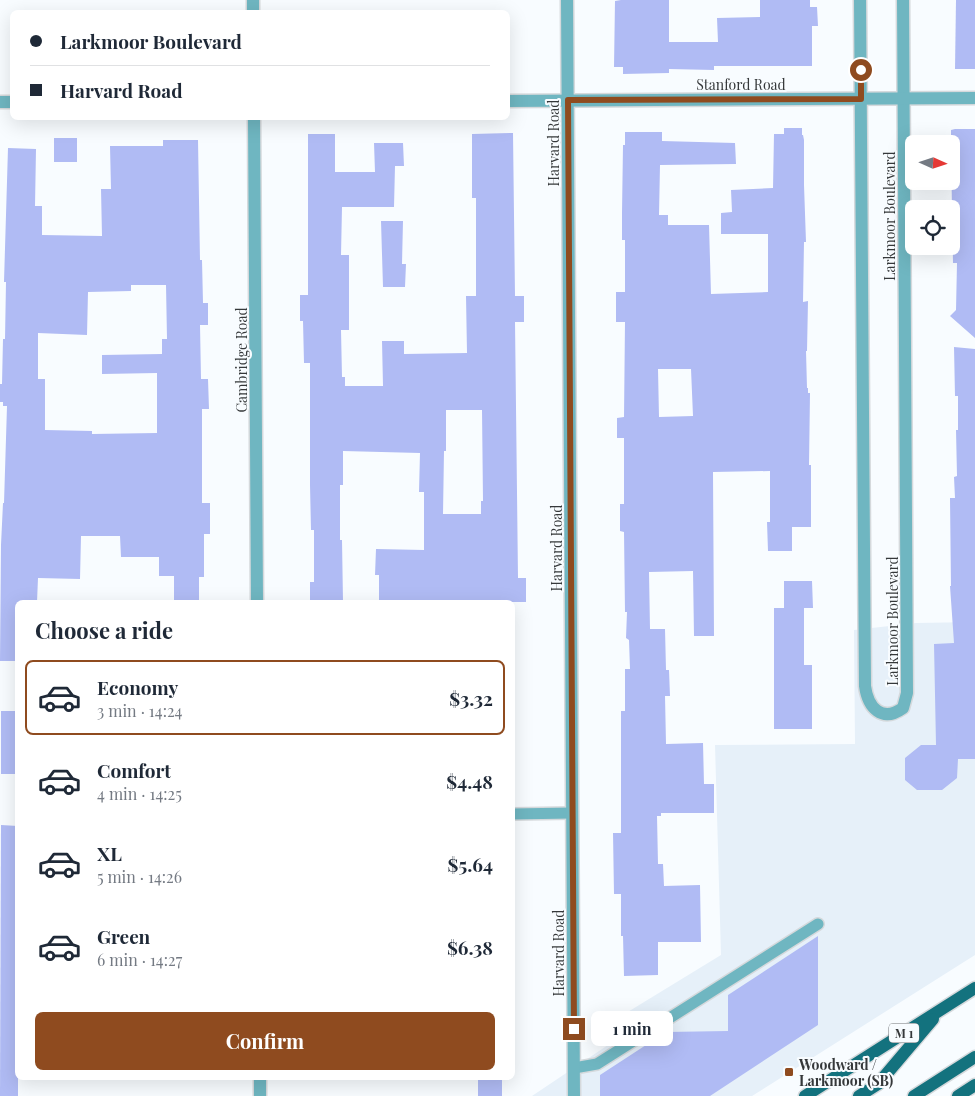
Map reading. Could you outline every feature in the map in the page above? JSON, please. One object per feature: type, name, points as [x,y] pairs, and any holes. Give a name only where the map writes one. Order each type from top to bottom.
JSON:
[{"type":"main road","name":"M 1","points":[[805,1096],[975,988]]},
{"type":"main road","points":[[858,1096],[878,1084],[941,1010]]},
{"type":"main road","points":[[914,1096],[975,1057]]},
{"type":"main road","points":[[958,1096],[975,1085]]},
{"type":"street","name":"Harvard Road","points":[[567,0],[574,1096]]},
{"type":"street","name":"Larkmoor Boulevard","points":[[860,0],[865,686],[866,698],[874,709],[885,715],[895,714],[903,708],[907,692],[903,0]]},
{"type":"street","name":"Stanford Road","points":[[510,101],[975,98]]},
{"type":"street","name":"Cambridge Road","points":[[254,120],[257,600]]},
{"type":"street","points":[[260,1080],[260,1096]]},
{"type":"lane","points":[[515,814],[572,814]]},
{"type":"lane","points":[[574,1068],[596,1064],[818,924]]},
{"type":"shaded area","points":[[975,622],[975,955],[752,1096],[532,1096],[611,1043],[613,1021],[721,955],[715,745],[855,744],[854,630],[916,623]]},
{"type":"building","points":[[669,0],[669,42],[718,42],[717,18],[760,17],[760,0],[810,0],[810,7],[817,7],[818,26],[812,26],[812,66],[714,66],[714,70],[669,69],[669,73],[623,74],[623,67],[614,67],[615,1]]},
{"type":"building","points":[[956,0],[975,0],[975,69],[955,69]]},
{"type":"building","points":[[784,128],[802,128],[804,140],[806,242],[804,242],[803,302],[808,301],[806,351],[807,388],[808,393],[810,393],[809,465],[811,465],[811,527],[792,527],[792,551],[768,551],[767,522],[770,522],[770,471],[713,472],[714,636],[694,636],[693,571],[649,572],[650,629],[665,629],[666,670],[669,670],[670,696],[665,696],[666,744],[703,743],[704,784],[714,784],[714,813],[661,813],[661,816],[657,816],[658,864],[663,864],[664,886],[700,885],[701,942],[658,942],[658,975],[624,976],[623,936],[621,936],[621,894],[614,894],[613,833],[621,833],[621,711],[625,711],[625,669],[630,669],[629,640],[626,638],[624,532],[620,531],[620,504],[624,504],[624,438],[617,438],[617,418],[624,417],[625,322],[616,322],[616,292],[625,292],[625,240],[622,240],[622,213],[623,145],[625,145],[625,132],[662,132],[662,141],[735,143],[736,164],[660,165],[659,215],[668,215],[668,225],[709,225],[711,294],[768,292],[768,234],[721,234],[721,213],[732,212],[731,190],[773,188],[774,134],[784,134]],"holes":[[[658,369],[691,369],[693,416],[659,417]]]},
{"type":"building","points":[[975,129],[975,338],[950,316],[956,310],[957,263],[953,263],[953,255],[960,255],[960,200],[952,200],[952,190],[960,190],[960,135],[951,135],[951,130]]},
{"type":"building","points":[[513,133],[515,296],[524,296],[524,322],[515,322],[518,578],[526,578],[526,602],[515,602],[515,600],[379,600],[379,575],[375,575],[376,549],[424,550],[424,492],[419,492],[420,453],[343,451],[343,485],[340,485],[343,600],[310,600],[310,582],[314,582],[314,530],[311,530],[310,363],[304,363],[303,321],[300,321],[300,295],[308,295],[308,134],[335,134],[335,172],[375,172],[374,143],[403,143],[404,166],[395,166],[394,207],[342,207],[341,255],[349,255],[349,330],[341,330],[342,377],[345,377],[345,386],[383,386],[382,341],[404,341],[404,354],[467,353],[466,296],[476,296],[476,198],[472,198],[472,134]],"holes":[[[446,410],[482,410],[483,501],[481,501],[481,514],[443,514]]]},
{"type":"building","points":[[54,138],[77,138],[77,162],[54,162]]},
{"type":"building","points":[[163,140],[198,140],[200,260],[202,260],[203,303],[208,303],[208,325],[200,325],[201,379],[208,379],[209,409],[202,409],[202,503],[210,503],[210,534],[204,534],[204,577],[199,577],[199,600],[174,600],[174,576],[159,576],[159,557],[121,557],[120,536],[81,536],[80,579],[38,578],[37,600],[15,600],[15,661],[0,661],[1,545],[7,406],[3,406],[3,402],[0,402],[0,384],[2,384],[3,339],[5,339],[6,282],[4,282],[8,148],[36,149],[35,206],[42,206],[42,235],[102,236],[101,189],[111,189],[110,146],[163,146]],"holes":[[[131,285],[166,285],[167,339],[162,339],[162,354],[102,355],[102,374],[157,373],[157,433],[92,434],[92,431],[45,430],[45,379],[38,379],[38,333],[87,335],[88,292],[131,291]]]},
{"type":"building","points":[[381,221],[403,221],[402,264],[406,264],[405,287],[383,287]]},
{"type":"building","points":[[954,347],[975,349],[975,759],[958,759],[957,778],[942,790],[917,790],[905,780],[905,758],[921,745],[936,745],[934,644],[954,643],[950,586],[950,498],[955,498],[954,477],[957,476],[956,430],[958,430],[958,396],[955,396]]},
{"type":"building","points":[[784,581],[812,581],[813,608],[804,608],[804,665],[812,665],[812,729],[774,729],[774,608],[784,608]]},
{"type":"building","points":[[1,711],[15,711],[15,774],[1,774]]},
{"type":"building","points":[[1,825],[15,826],[15,1080],[18,1080],[18,1096],[0,1096]]},
{"type":"building","points":[[818,936],[818,1025],[710,1096],[600,1096],[600,1075],[666,1032],[728,1031],[728,995]]},
{"type":"building","points":[[478,1080],[502,1080],[502,1096],[478,1096]]},
{"type":"place","name":"Woodward / Larkmoor (SB)","points":[[789,1072]]},
{"type":"route","points":[[574,1029],[568,100],[861,99],[861,70]]}]
